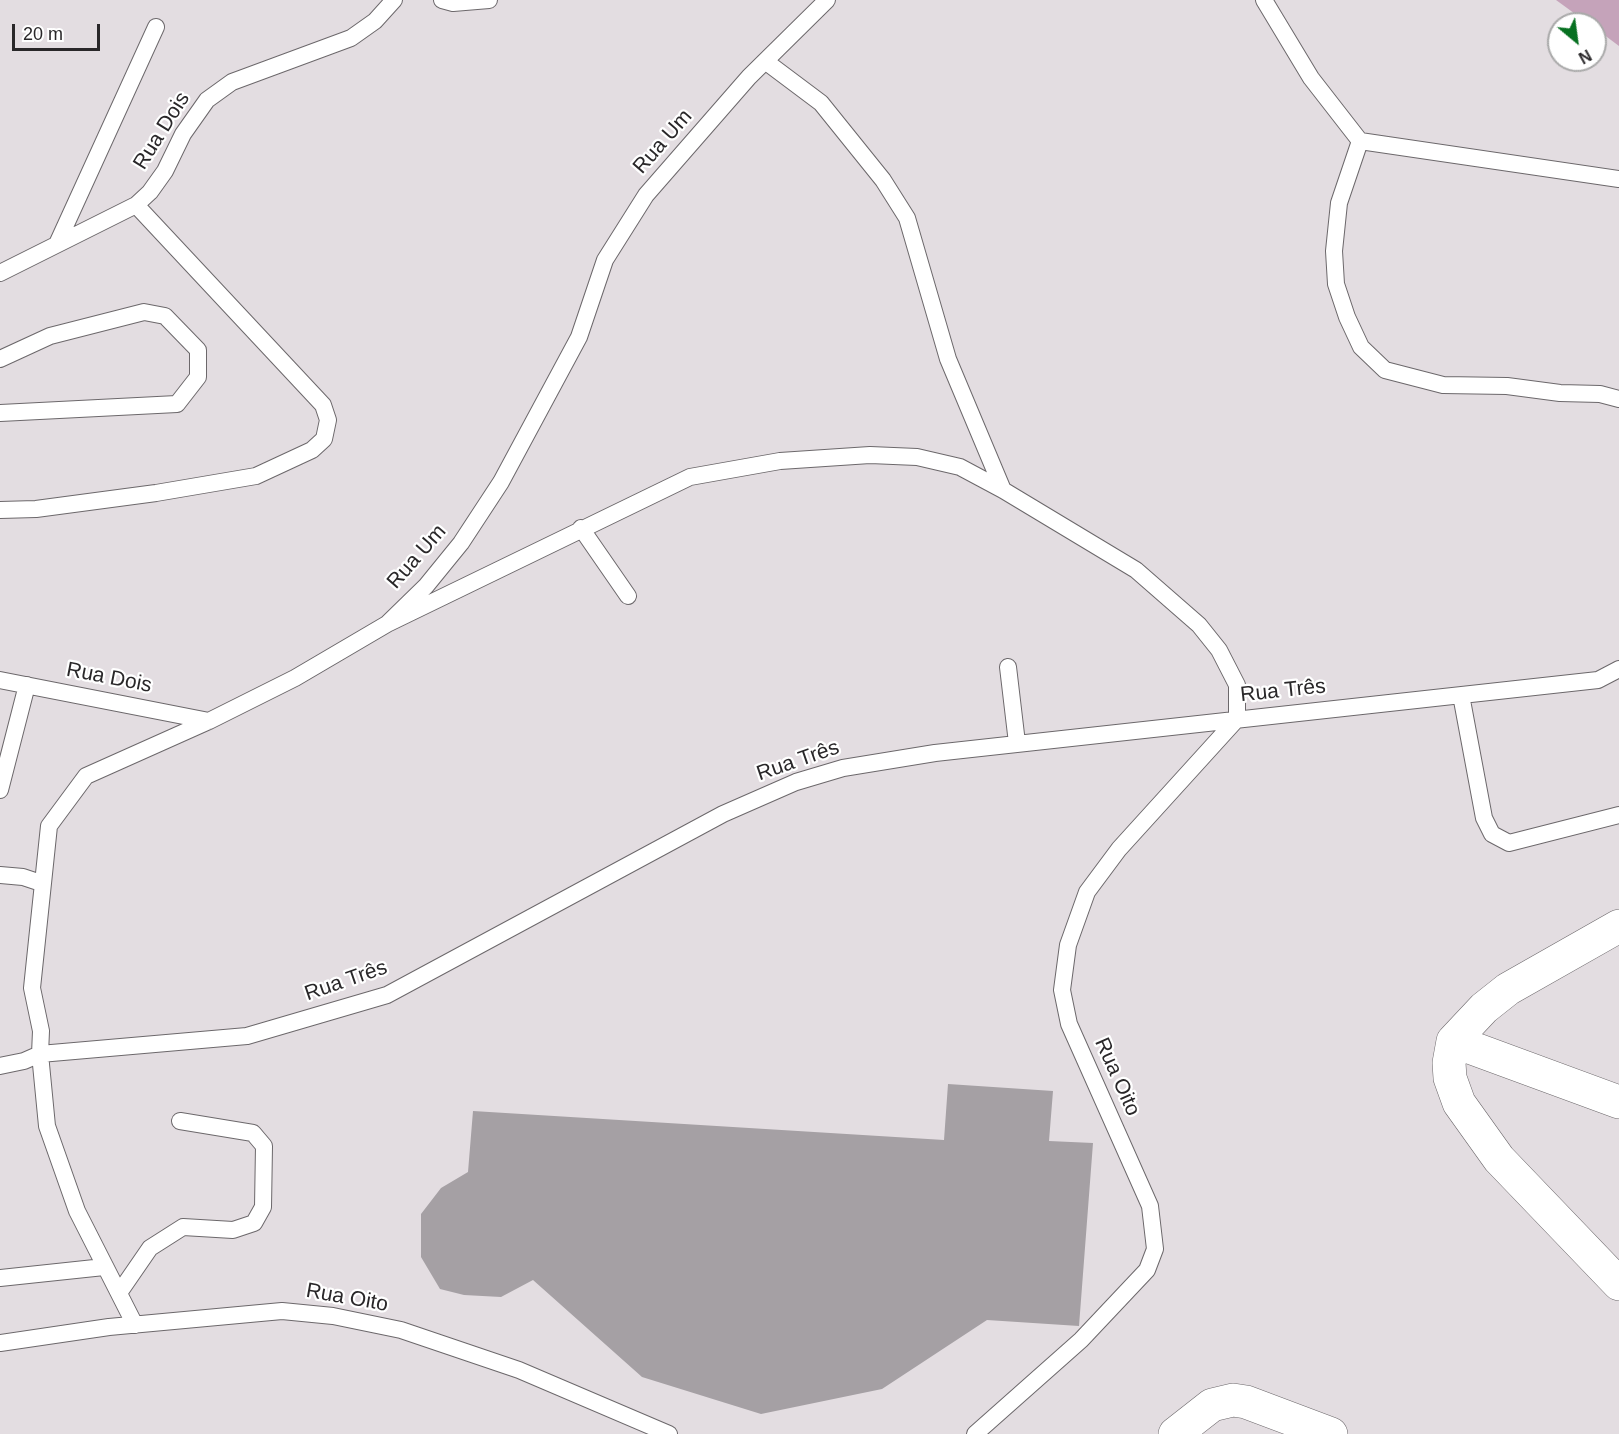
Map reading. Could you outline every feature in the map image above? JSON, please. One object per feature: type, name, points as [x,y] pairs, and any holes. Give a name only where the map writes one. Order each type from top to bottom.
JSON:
[{"type":"street","points":[[1619,926],[1508,989],[1484,1008],[1454,1041],[1449,1063],[1450,1078],[1459,1103],[1499,1160],[1619,1284]]},
{"type":"street","points":[[1454,1041],[1619,1102]]},
{"type":"street","points":[[1175,1434],[1205,1410],[1222,1401],[1246,1402],[1331,1434]]},
{"type":"lane","name":"Rua Dois","points":[[0,273],[136,205],[150,192],[165,171],[183,134],[207,100],[232,82],[351,38],[375,21],[394,0]]},
{"type":"lane","points":[[442,0],[453,3],[489,0]]},
{"type":"lane","name":"Rua Um","points":[[135,1324],[104,1267],[62,1176],[47,1125],[40,1054],[41,1031],[32,988],[49,826],[86,776],[209,721],[295,678],[387,624],[426,586],[454,551],[501,482],[579,337],[605,260],[646,195],[765,61],[827,0]]},
{"type":"lane","points":[[1264,0],[1311,78],[1360,141],[1619,179]]},
{"type":"lane","points":[[57,244],[156,27]]},
{"type":"lane","points":[[765,61],[821,103],[883,180],[907,218],[948,359],[1003,490]]},
{"type":"lane","points":[[1360,141],[1339,203],[1334,251],[1336,284],[1347,317],[1361,347],[1385,370],[1443,384],[1507,386],[1560,393],[1600,394],[1619,399]]},
{"type":"lane","points":[[0,510],[156,494],[256,476],[312,450],[324,439],[328,420],[323,405],[136,205]]},
{"type":"lane","points":[[0,359],[50,336],[144,312],[165,316],[198,350],[198,377],[177,404],[0,413]]},
{"type":"lane","points":[[387,624],[690,477],[780,461],[870,455],[917,457],[960,467],[1003,490],[1136,570],[1199,625],[1219,650],[1237,685],[1238,719]]},
{"type":"lane","points":[[581,528],[628,596]]},
{"type":"lane","points":[[1008,667],[1017,743]]},
{"type":"lane","name":"Rua Três","points":[[0,1066],[24,1061],[40,1054],[247,1036],[387,994],[723,814],[796,782],[843,768],[1017,743],[1598,680],[1619,669]]},
{"type":"lane","name":"Rua Dois","points":[[0,680],[209,721]]},
{"type":"lane","points":[[0,790],[27,685]]},
{"type":"lane","points":[[1461,695],[1484,818],[1492,834],[1509,843],[1619,815]]},
{"type":"lane","name":"Rua Oito","points":[[975,1434],[1095,1326],[1147,1270],[1155,1249],[1150,1206],[1068,1024],[1062,990],[1068,945],[1087,892],[1112,858],[1238,719]]},
{"type":"lane","points":[[0,875],[22,877],[42,883]]},
{"type":"lane","points":[[118,1293],[150,1248],[183,1227],[233,1230],[254,1223],[263,1207],[264,1146],[253,1133],[180,1121]]},
{"type":"lane","points":[[0,1278],[104,1267]]},
{"type":"lane","name":"Rua Oito","points":[[0,1343],[135,1324],[282,1311],[333,1316],[401,1330],[519,1370],[669,1434]]},
{"type":"shaded area","points":[[1556,0],[1619,0],[1619,46],[1607,37],[1607,12],[1572,12]]},
{"type":"building","points":[[948,1084],[1053,1091],[1049,1141],[1093,1143],[1079,1326],[987,1320],[882,1389],[761,1414],[642,1377],[533,1280],[501,1297],[464,1295],[440,1289],[421,1257],[421,1214],[441,1188],[468,1172],[473,1111],[944,1140]]}]
